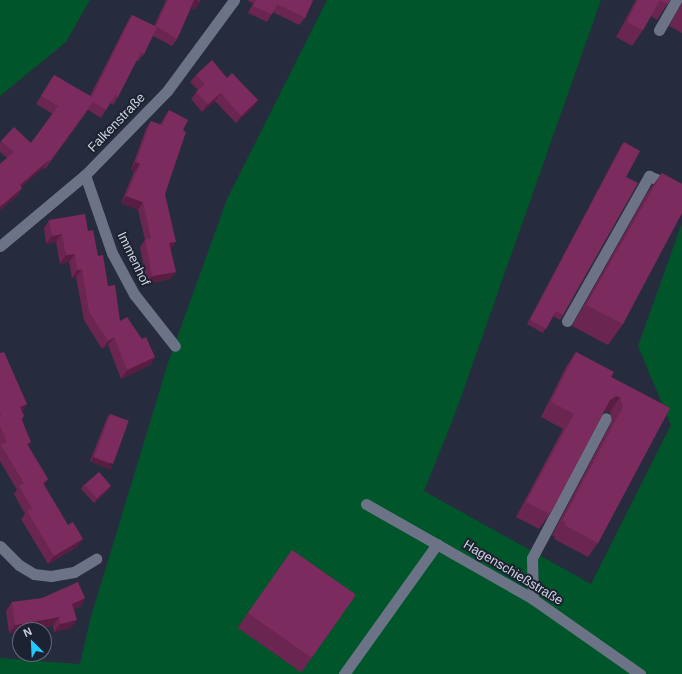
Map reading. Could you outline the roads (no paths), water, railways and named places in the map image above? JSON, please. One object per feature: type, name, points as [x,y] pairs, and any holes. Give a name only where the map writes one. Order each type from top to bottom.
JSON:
[{"type":"street","name":"Falkenstraße","points":[[0,246],[85,175],[167,91],[234,0]]},
{"type":"street","points":[[660,30],[676,0]]},
{"type":"street","name":"Immenhof","points":[[85,175],[112,253],[134,294],[175,346]]},
{"type":"street","points":[[567,321],[649,176],[682,190]]},
{"type":"street","points":[[533,599],[532,558],[606,418]]},
{"type":"street","name":"Hagenschießstraße","points":[[366,504],[533,599],[640,674]]},
{"type":"street","points":[[344,674],[436,544]]},
{"type":"street","points":[[0,546],[19,565],[34,574],[46,576],[74,572],[96,559]]}]
